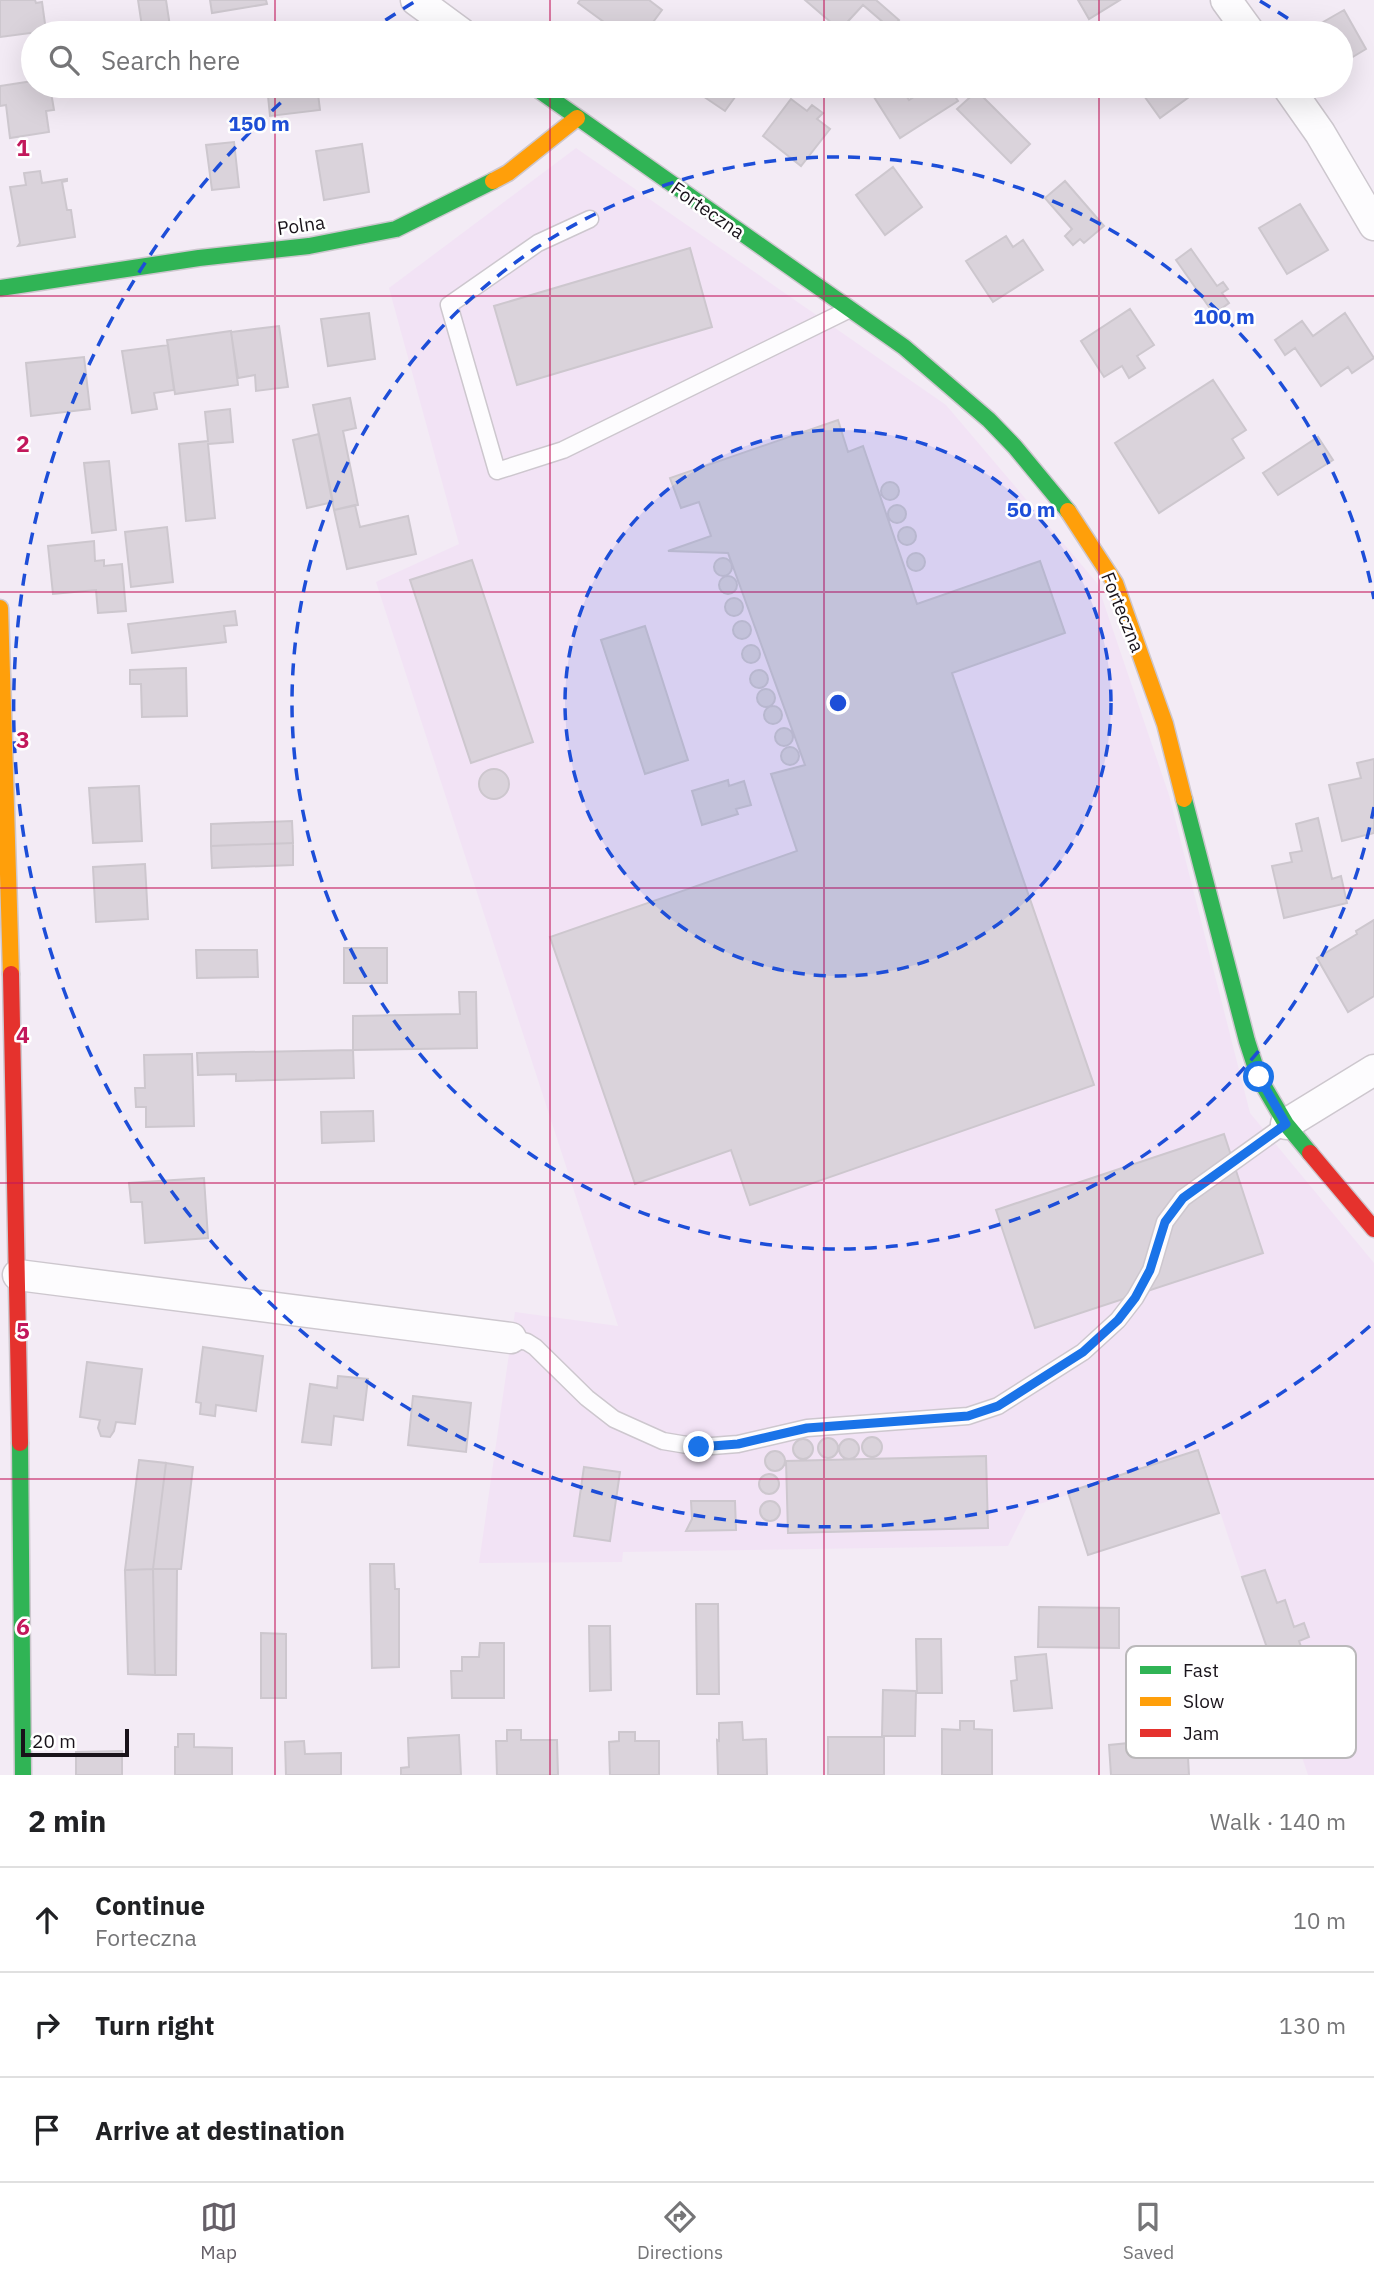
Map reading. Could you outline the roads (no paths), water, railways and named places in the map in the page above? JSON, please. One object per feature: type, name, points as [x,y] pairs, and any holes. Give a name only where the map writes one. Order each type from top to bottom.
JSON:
[{"type":"street","points":[[416,0],[445,21]]},
{"type":"street","points":[[1226,0],[1241,21]]},
{"type":"street","name":"Forteczna","points":[[550,98],[904,348],[998,429],[1044,480],[1069,513],[1115,583],[1166,724],[1247,1041],[1259,1077],[1286,1124],[1374,1228]]},
{"type":"street","points":[[1295,98],[1320,133],[1374,225]]},
{"type":"street","name":"Polna","points":[[0,288],[200,258],[309,246],[396,229],[508,173],[577,118]]},
{"type":"street","points":[[0,608],[18,1275],[23,1775]]},
{"type":"street","points":[[1286,1124],[1374,1070]]},
{"type":"street","points":[[18,1275],[511,1338]]},
{"type":"lane","points":[[590,219],[538,243],[449,306],[497,471],[563,450],[850,309]]},
{"type":"lane","points":[[511,1338],[535,1347],[587,1398],[614,1419],[663,1441],[699,1447],[738,1444],[807,1428],[968,1416],[998,1406],[1083,1352],[1118,1320],[1135,1298],[1150,1270],[1165,1222],[1183,1198],[1286,1124]]}]
